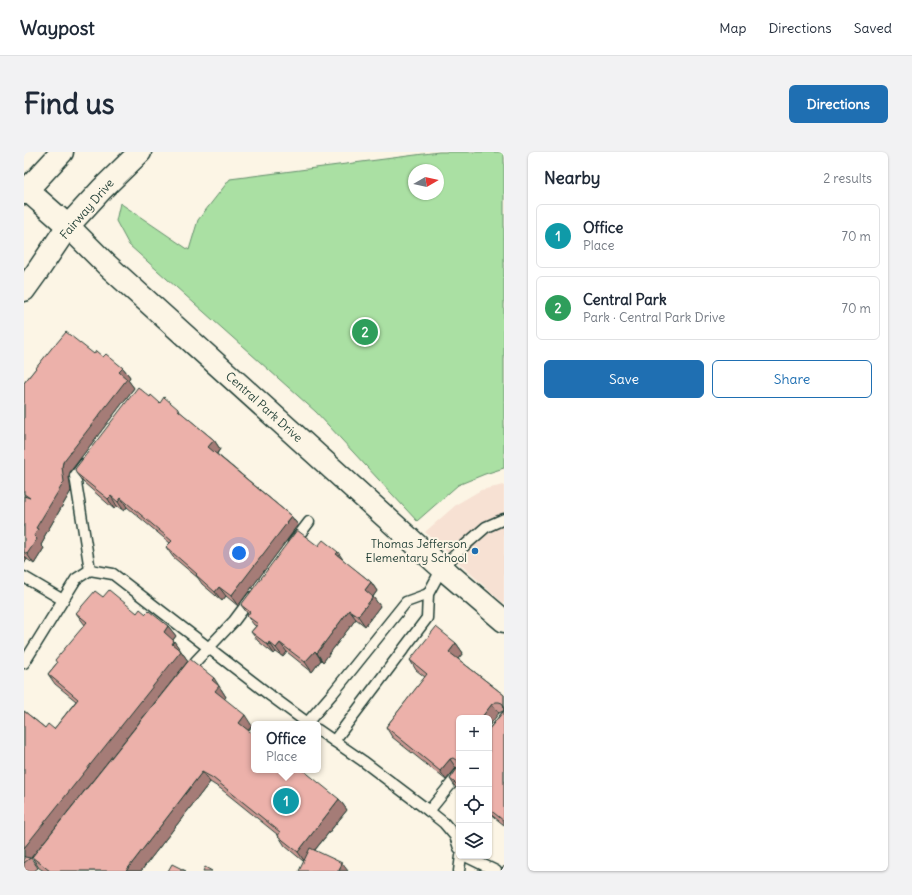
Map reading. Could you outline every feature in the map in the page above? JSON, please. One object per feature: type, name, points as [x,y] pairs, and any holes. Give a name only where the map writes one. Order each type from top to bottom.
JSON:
[{"type":"street","points":[[25,190],[62,152]]},
{"type":"street","name":"Fairway Drive","points":[[24,290],[38,272],[68,226],[102,189],[140,152]]},
{"type":"street","name":"Central Park Drive","points":[[25,190],[68,226],[107,265],[442,568],[504,621]]},
{"type":"lane","points":[[89,458],[75,476],[90,570]]},
{"type":"lane","points":[[334,741],[427,618],[428,594],[442,568],[486,527],[504,519]]},
{"type":"lane","points":[[285,553],[308,522]]},
{"type":"lane","points":[[24,663],[76,579],[90,570],[113,574],[305,721]]},
{"type":"lane","points":[[24,577],[63,600]]},
{"type":"lane","points":[[182,679],[196,661],[234,621],[257,590]]},
{"type":"lane","points":[[310,721],[406,602],[428,594]]},
{"type":"lane","points":[[321,732],[363,761],[429,811],[444,823],[456,839]]},
{"type":"lane","points":[[429,811],[456,778]]},
{"type":"lane","points":[[459,871],[461,859]]},
{"type":"lane","points":[[472,859],[496,871]]},
{"type":"shaded area","name":"Thomas Jefferson Elementary School","points":[[504,485],[504,604],[425,532],[457,504],[481,490]]},
{"type":"green space","points":[[439,152],[504,152],[504,468],[458,485],[417,521],[316,412],[129,245],[116,221],[120,203],[189,250],[198,220],[230,179]]},
{"type":"building","points":[[66,332],[94,354],[96,351],[103,357],[106,354],[123,368],[119,372],[127,379],[63,462],[62,467],[64,482],[36,528],[38,529],[34,536],[37,539],[27,554],[24,552],[24,496],[30,498],[24,494],[24,383]]},
{"type":"building","points":[[138,387],[160,403],[164,397],[214,440],[208,447],[291,516],[231,596],[219,587],[215,592],[166,547],[172,541],[121,498],[118,502],[111,496],[108,499],[76,473],[75,469]]},
{"type":"building","points":[[297,530],[318,546],[323,540],[338,552],[336,554],[371,582],[365,590],[373,597],[358,616],[349,610],[317,653],[315,651],[305,662],[280,643],[276,648],[269,642],[268,645],[251,632],[258,624],[247,616],[250,612],[241,605]]},
{"type":"building","points":[[109,590],[137,613],[140,609],[146,614],[149,611],[168,626],[164,632],[174,641],[172,644],[181,651],[24,848],[24,711],[45,728],[48,724],[54,729],[78,699],[48,674],[57,663],[55,660],[87,622],[76,613],[95,591],[103,597]]},
{"type":"building","points":[[436,627],[456,643],[449,652],[504,695],[504,706],[502,703],[496,702],[492,704],[483,715],[456,715],[456,760],[453,758],[450,759],[440,771],[386,727],[427,674],[410,660]]},
{"type":"building","points":[[190,659],[214,678],[212,680],[219,686],[215,691],[245,715],[239,723],[251,733],[251,773],[307,773],[339,799],[298,852],[278,836],[280,832],[213,778],[202,772],[126,871],[50,871],[32,857]]},
{"type":"building","points":[[504,709],[504,821],[492,811],[492,725]]},
{"type":"building","points":[[456,770],[456,784],[450,779]]},
{"type":"building","points":[[310,848],[342,863],[339,871],[299,871]]},
{"type":"building","points":[[24,856],[30,858],[24,863]]},
{"type":"building","points":[[172,864],[186,871],[168,871]]},
{"type":"building","points":[[205,867],[212,871],[203,871]]},
{"type":"place","name":"Central Park","points":[[365,332]]},
{"type":"place","name":"Thomas Jefferson Elementary School","points":[[475,551]]},
{"type":"place","name":"Office","points":[[286,801]]}]
